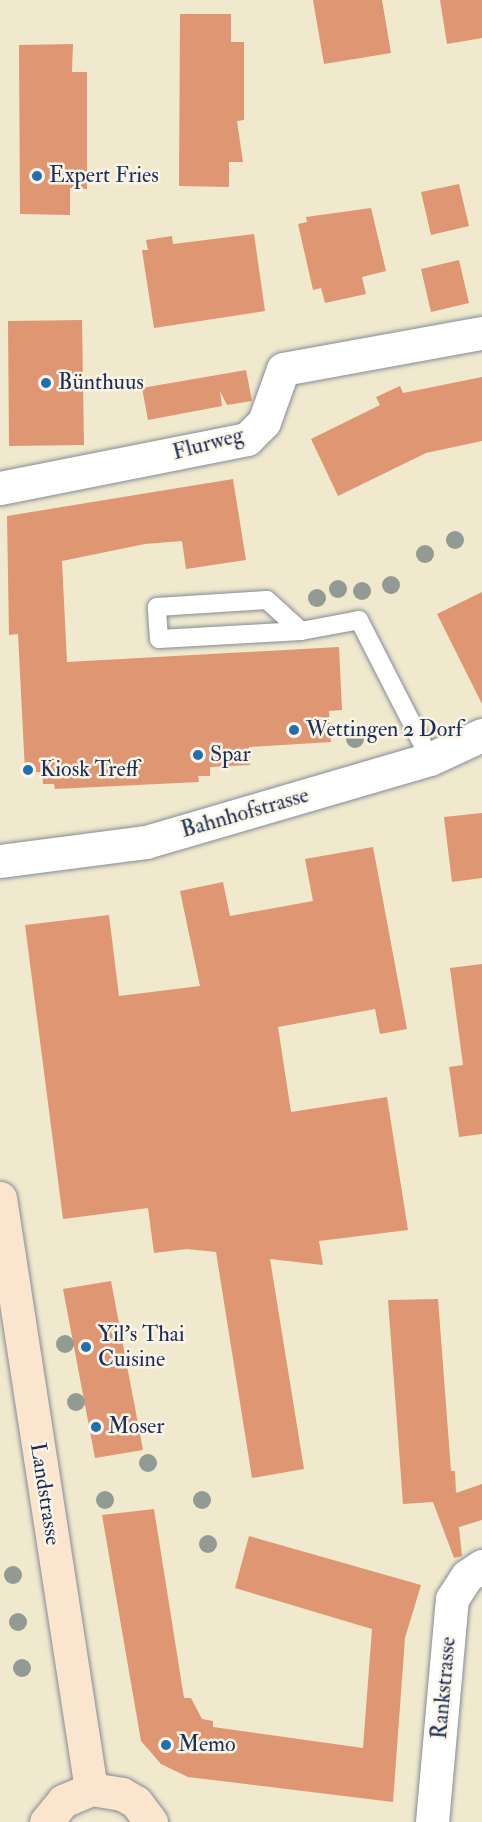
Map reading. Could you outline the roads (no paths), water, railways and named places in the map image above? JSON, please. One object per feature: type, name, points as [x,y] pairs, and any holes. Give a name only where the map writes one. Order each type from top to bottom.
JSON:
[{"type":"main road","name":"Landstrasse","points":[[0,1198],[92,1789]]},
{"type":"main road","points":[[46,1822],[63,1801],[92,1789],[122,1794],[136,1802],[150,1822]]},
{"type":"street","name":"Flurweg","points":[[0,488],[247,439],[264,422],[283,369],[482,333]]},
{"type":"street","name":"Bahnhofstrasse","points":[[0,861],[146,842],[430,759],[482,735]]},
{"type":"street","name":"Rankstrasse","points":[[432,1822],[452,1599],[467,1576],[482,1566]]},
{"type":"lane","points":[[301,631],[267,600],[157,607],[159,639],[301,631],[359,620],[430,759]]},
{"type":"place","name":"Expert Fries","points":[[37,176]]},
{"type":"place","name":"Bünthuus","points":[[46,383]]},
{"type":"place","name":"Wettingen 2 Dorf","points":[[294,730]]},
{"type":"place","name":"Spar","points":[[198,755]]},
{"type":"place","name":"Kiosk Treff","points":[[28,770]]},
{"type":"place","name":"Yil's Thai Cuisine","points":[[86,1347]]},
{"type":"place","name":"Moser","points":[[96,1427]]},
{"type":"place","name":"Memo","points":[[166,1745]]}]
